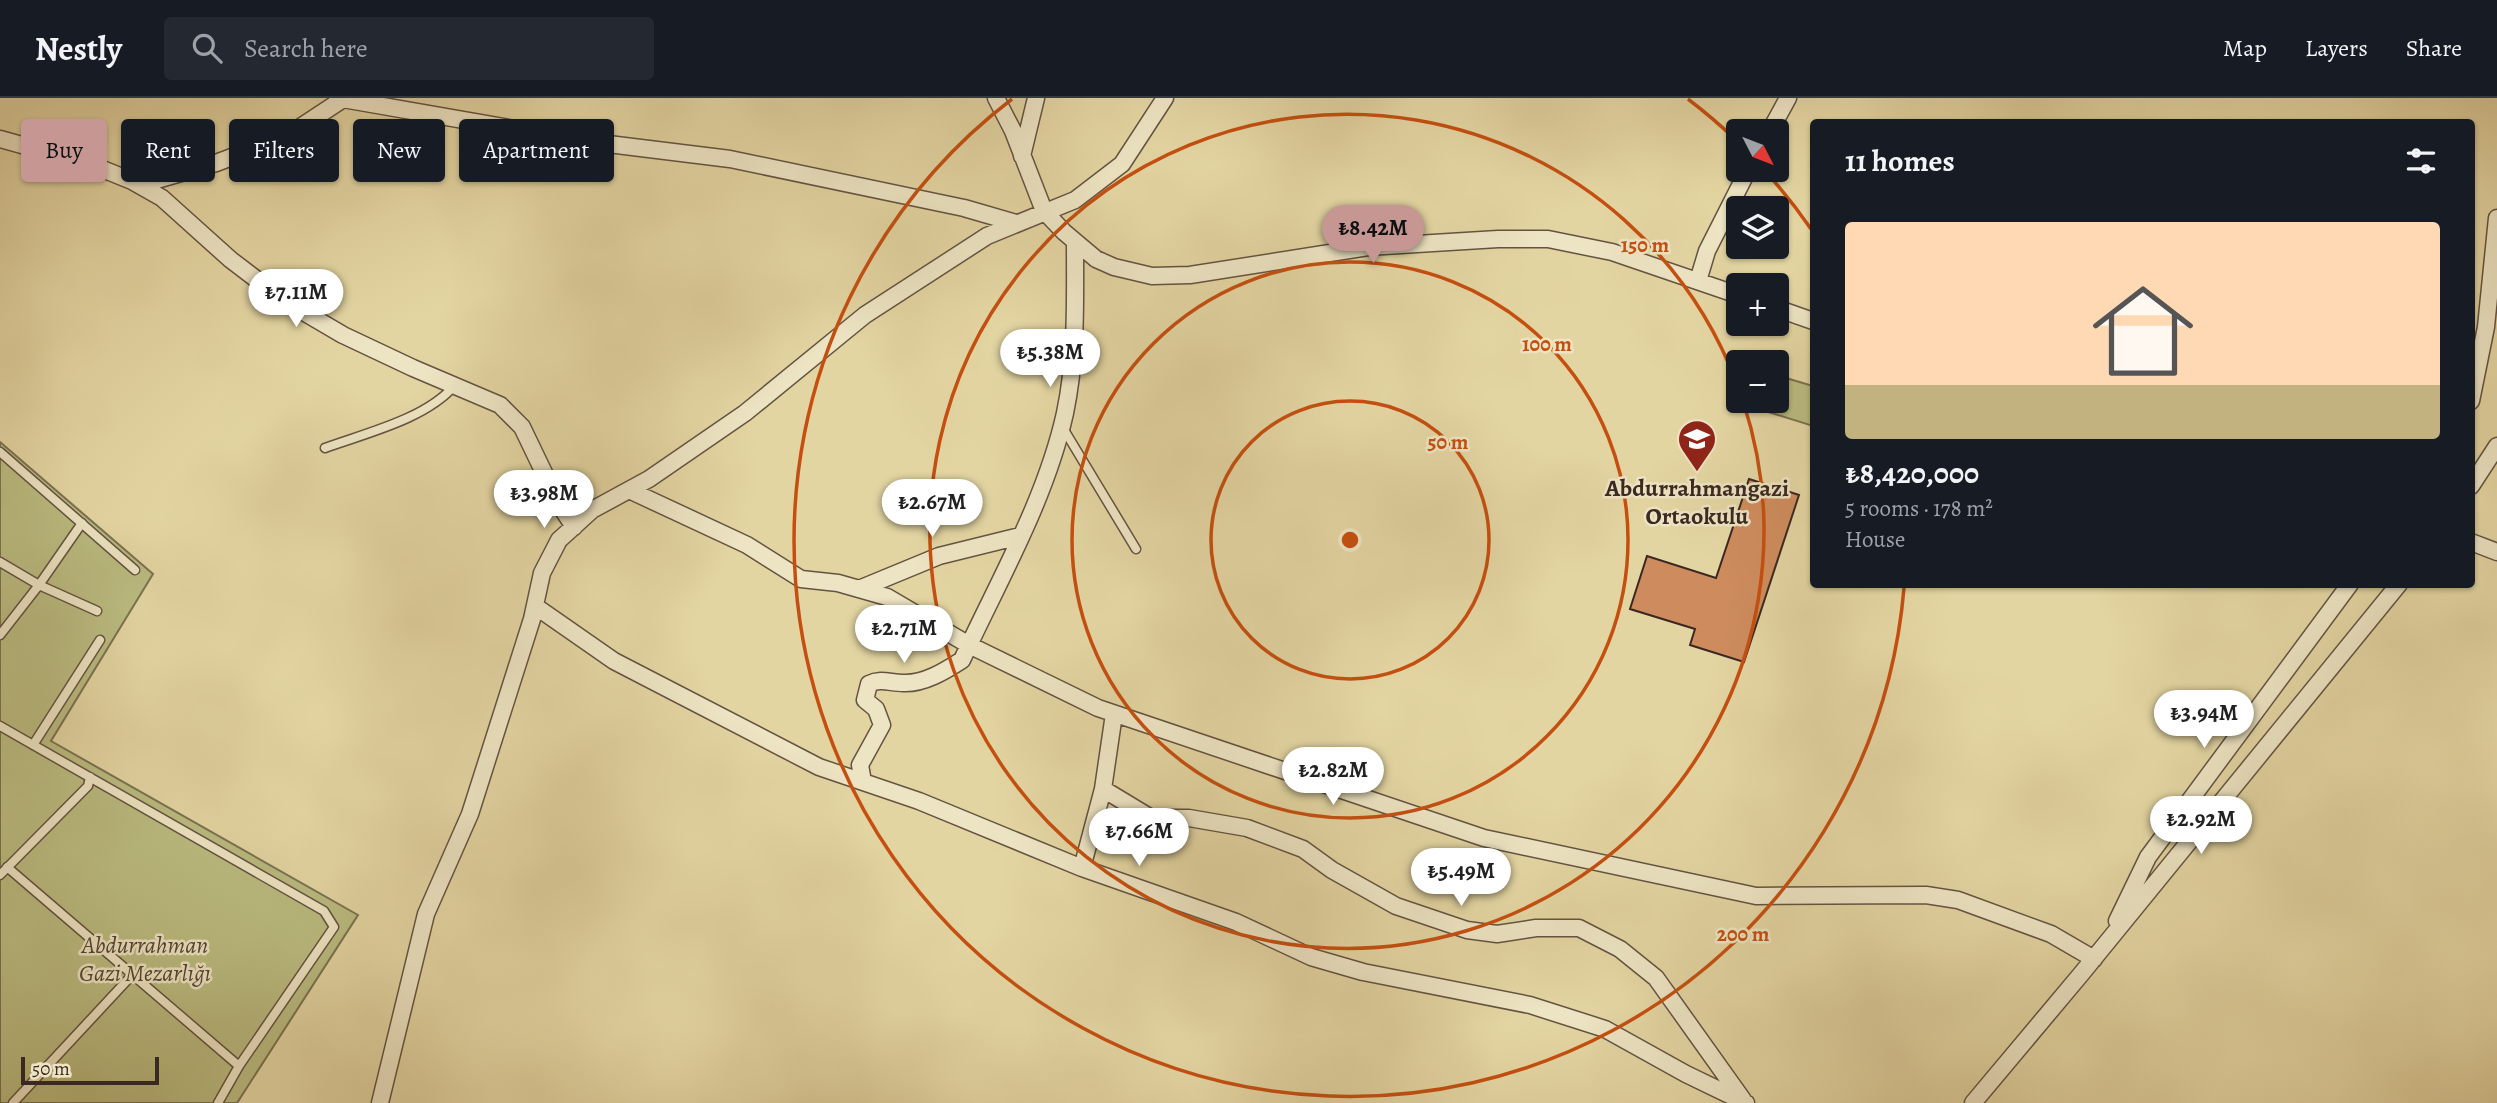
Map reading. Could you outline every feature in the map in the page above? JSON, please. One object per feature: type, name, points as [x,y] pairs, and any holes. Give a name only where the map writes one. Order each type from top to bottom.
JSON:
[{"type":"street","points":[[996,98],[1044,211],[1075,242],[1096,258],[1114,267],[1171,277],[1368,247],[1498,239],[1548,239],[1612,252],[1726,291]]},
{"type":"street","points":[[1022,156],[1036,98]]},
{"type":"street","points":[[380,1103],[426,914],[470,814],[535,607],[542,573],[559,540],[592,510],[649,479],[745,413],[865,315],[987,236],[1075,200],[1122,164],[1165,98]]},
{"type":"street","points":[[1777,119],[1788,98]]},
{"type":"street","points":[[139,185],[216,163],[286,136],[340,99],[584,141],[730,159],[964,208],[1016,223]]},
{"type":"street","points":[[0,139],[90,164],[139,185],[162,198],[231,260],[285,301],[343,335],[412,368],[491,400],[516,420],[526,435],[559,504],[574,527]]},
{"type":"street","points":[[1698,281],[1707,251],[1742,182]]},
{"type":"street","points":[[2475,381],[2486,327],[2497,218]]},
{"type":"street","points":[[863,782],[860,765],[882,725],[876,709],[865,700],[869,684],[877,680],[905,683],[941,673],[962,660],[1048,470],[1071,378],[1075,242]]},
{"type":"street","points":[[1789,313],[1810,320]]},
{"type":"street","points":[[2475,480],[2497,446]]},
{"type":"street","points":[[629,490],[747,545],[801,579],[838,583],[887,597],[969,645],[1098,708],[1485,838],[1756,896],[1926,895],[1958,900],[2051,934],[2094,959]]},
{"type":"street","points":[[859,589],[939,556],[1020,536]]},
{"type":"street","points":[[2475,543],[2497,552]]},
{"type":"street","points":[[2105,945],[2148,857],[2348,588]]},
{"type":"street","points":[[1973,1103],[2094,959],[2396,588]]},
{"type":"street","points":[[535,607],[614,661],[818,767],[919,801],[1082,868],[1236,922],[1311,957],[1363,972],[1530,1005],[1605,1029],[1686,1074],[1745,1102]]},
{"type":"street","points":[[1082,868],[1103,789],[1114,713]]},
{"type":"street","points":[[1103,789],[1151,818],[1189,818],[1247,828],[1303,849],[1332,870],[1396,906],[1467,930],[1497,934],[1536,928],[1579,928],[1620,949],[1656,978],[1745,1102]]},
{"type":"lane","points":[[325,448],[421,412],[449,392],[454,385]]},
{"type":"lane","points":[[1061,426],[1136,549]]},
{"type":"lane","points":[[0,452],[135,570]]},
{"type":"lane","points":[[0,635],[82,523]]},
{"type":"lane","points":[[0,562],[39,585],[97,611]]},
{"type":"lane","points":[[33,745],[100,640]]},
{"type":"lane","points":[[0,726],[324,911],[334,927],[239,1066],[218,1103]]},
{"type":"lane","points":[[0,874],[88,786],[90,777]]},
{"type":"lane","points":[[7,867],[239,1066]]},
{"type":"lane","points":[[13,1103],[133,974]]},
{"type":"green space","points":[[1789,379],[1810,385],[1810,425],[1772,413],[1789,413]]},
{"type":"green space","name":"Abdurrahman Gazi Mezarlığı","points":[[0,442],[153,574],[51,741],[358,915],[237,1103],[0,1103]]},
{"type":"building","points":[[1749,479],[1799,495],[1744,662],[1690,645],[1695,629],[1630,609],[1647,556],[1716,578]]},
{"type":"place","name":"Abdurrahmangazi Ortaokulu","points":[[1697,473]]}]
